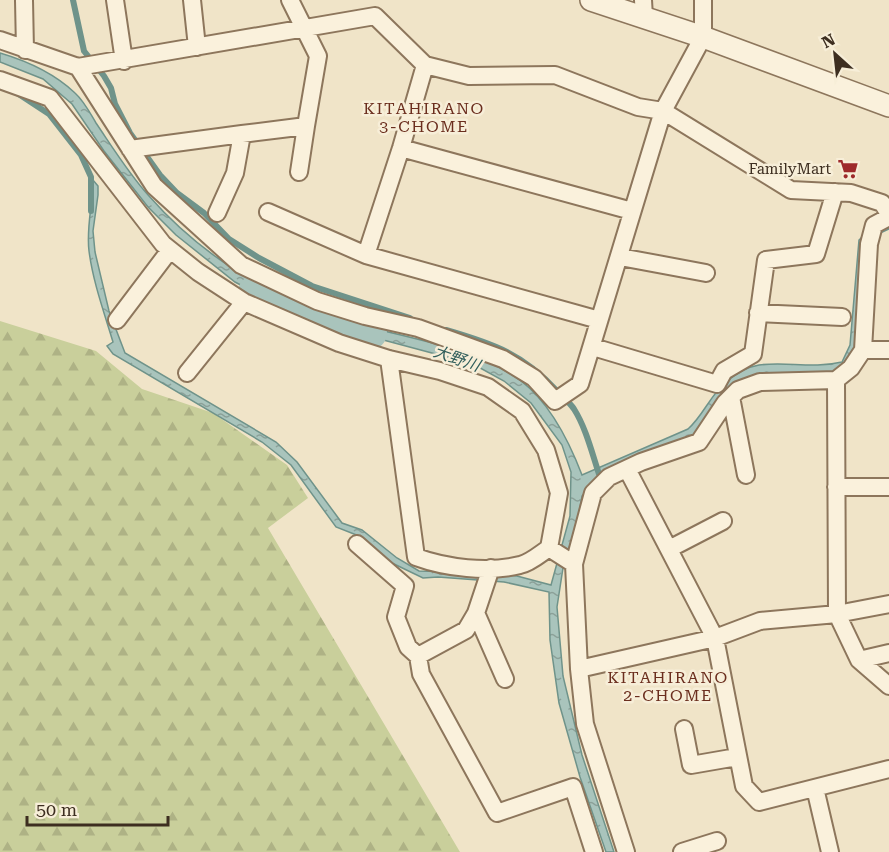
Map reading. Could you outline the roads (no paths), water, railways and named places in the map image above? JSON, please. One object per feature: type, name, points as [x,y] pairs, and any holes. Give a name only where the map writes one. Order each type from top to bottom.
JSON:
[{"type":"street","points":[[24,0],[25,50]]},
{"type":"street","points":[[115,0],[124,61]]},
{"type":"street","points":[[192,0],[196,47]]},
{"type":"street","points":[[290,0],[318,56],[299,172]]},
{"type":"street","points":[[591,0],[643,8],[703,37],[889,106]]},
{"type":"street","points":[[78,67],[154,186],[241,265],[317,301],[366,316],[418,328],[503,359],[534,378],[555,401],[580,384],[663,111],[703,37],[703,0]]},
{"type":"street","points":[[0,40],[78,67],[124,61],[375,16],[425,65],[469,76],[555,75],[638,107],[663,111],[791,190],[851,193],[882,203],[889,215],[874,225],[869,244],[863,350],[851,368],[836,380],[760,382],[738,390],[731,396],[699,442],[665,453],[609,477],[593,493],[574,564],[579,669],[585,724],[626,852]]},
{"type":"street","points":[[366,255],[425,65]]},
{"type":"street","points":[[0,80],[50,98],[163,244],[198,273],[244,302],[339,343],[488,387],[522,411],[546,450],[559,494],[549,548],[522,565],[488,576],[441,566],[416,557],[389,359]]},
{"type":"street","points":[[130,149],[306,126]]},
{"type":"street","points":[[217,213],[235,173],[242,134]]},
{"type":"street","points":[[401,148],[632,211]]},
{"type":"street","points":[[593,347],[717,384],[724,370],[753,354],[766,260],[816,254],[835,192]]},
{"type":"street","points":[[268,212],[366,255],[600,320]]},
{"type":"street","points":[[117,320],[170,250]]},
{"type":"street","points":[[620,257],[706,273]]},
{"type":"street","points":[[187,373],[244,302]]},
{"type":"street","points":[[758,313],[843,317]]},
{"type":"street","points":[[863,350],[889,350]]},
{"type":"street","points":[[836,380],[837,614],[860,660],[889,686]]},
{"type":"street","points":[[731,396],[746,475]]},
{"type":"street","points":[[627,469],[715,638],[744,786],[759,802],[889,769]]},
{"type":"street","points":[[837,487],[889,487]]},
{"type":"street","points":[[669,549],[723,521]]},
{"type":"street","points":[[357,544],[405,586],[396,617],[408,647],[418,656],[421,674],[497,813],[573,787],[594,852]]},
{"type":"street","points":[[549,548],[574,564]]},
{"type":"street","points":[[418,656],[466,630],[476,613],[488,576]]},
{"type":"street","points":[[579,669],[715,638],[760,621],[837,614],[889,604]]},
{"type":"street","points":[[476,613],[505,679]]},
{"type":"street","points":[[860,660],[889,653]]},
{"type":"street","points":[[680,735],[691,765],[737,758]]},
{"type":"street","points":[[816,788],[830,852]]},
{"type":"street","points":[[682,852],[717,841]]},
{"type":"water","points":[[0,53],[40,69],[75,93],[128,170],[160,208],[194,240],[257,284],[280,296],[341,320],[434,343],[481,359],[521,381],[550,411],[582,475],[688,429],[721,387],[745,369],[769,364],[820,365],[842,362],[850,345],[859,240],[889,222],[889,229],[878,234],[859,343],[840,371],[766,374],[695,437],[595,480],[582,496],[563,568],[557,607],[563,676],[582,755],[614,852],[606,852],[580,777],[559,703],[550,640],[549,592],[504,582],[423,578],[392,563],[359,536],[336,527],[291,465],[262,442],[113,354],[107,346],[113,342],[96,286],[89,251],[88,233],[93,180],[98,186],[93,231],[95,252],[109,311],[125,353],[276,442],[297,462],[342,523],[362,530],[397,558],[419,571],[493,573],[517,576],[551,585],[570,516],[571,472],[562,445],[531,403],[504,381],[473,364],[346,330],[290,311],[235,282],[176,235],[148,207],[104,151],[72,104],[43,79],[0,62]]},
{"type":"waterway","points":[[73,0],[84,51],[111,88],[115,104],[130,133],[160,175],[177,193],[204,213],[229,239],[259,258],[312,286],[410,318]]},
{"type":"waterway","points":[[17,93],[49,114],[81,155],[91,177],[91,211]]},
{"type":"waterway","name":"大野川","points":[[255,292],[305,318],[370,333]]},
{"type":"waterway","points":[[446,330],[507,352],[520,359],[545,379],[571,405],[578,416],[599,474]]},
{"type":"place","name":"FamilyMart","points":[[848,169]]},
{"type":"district","name":"KITAHIRANO 3-CHOME","points":[[424,117]]},
{"type":"district","name":"KITAHIRANO 2-CHOME","points":[[668,686]]}]
